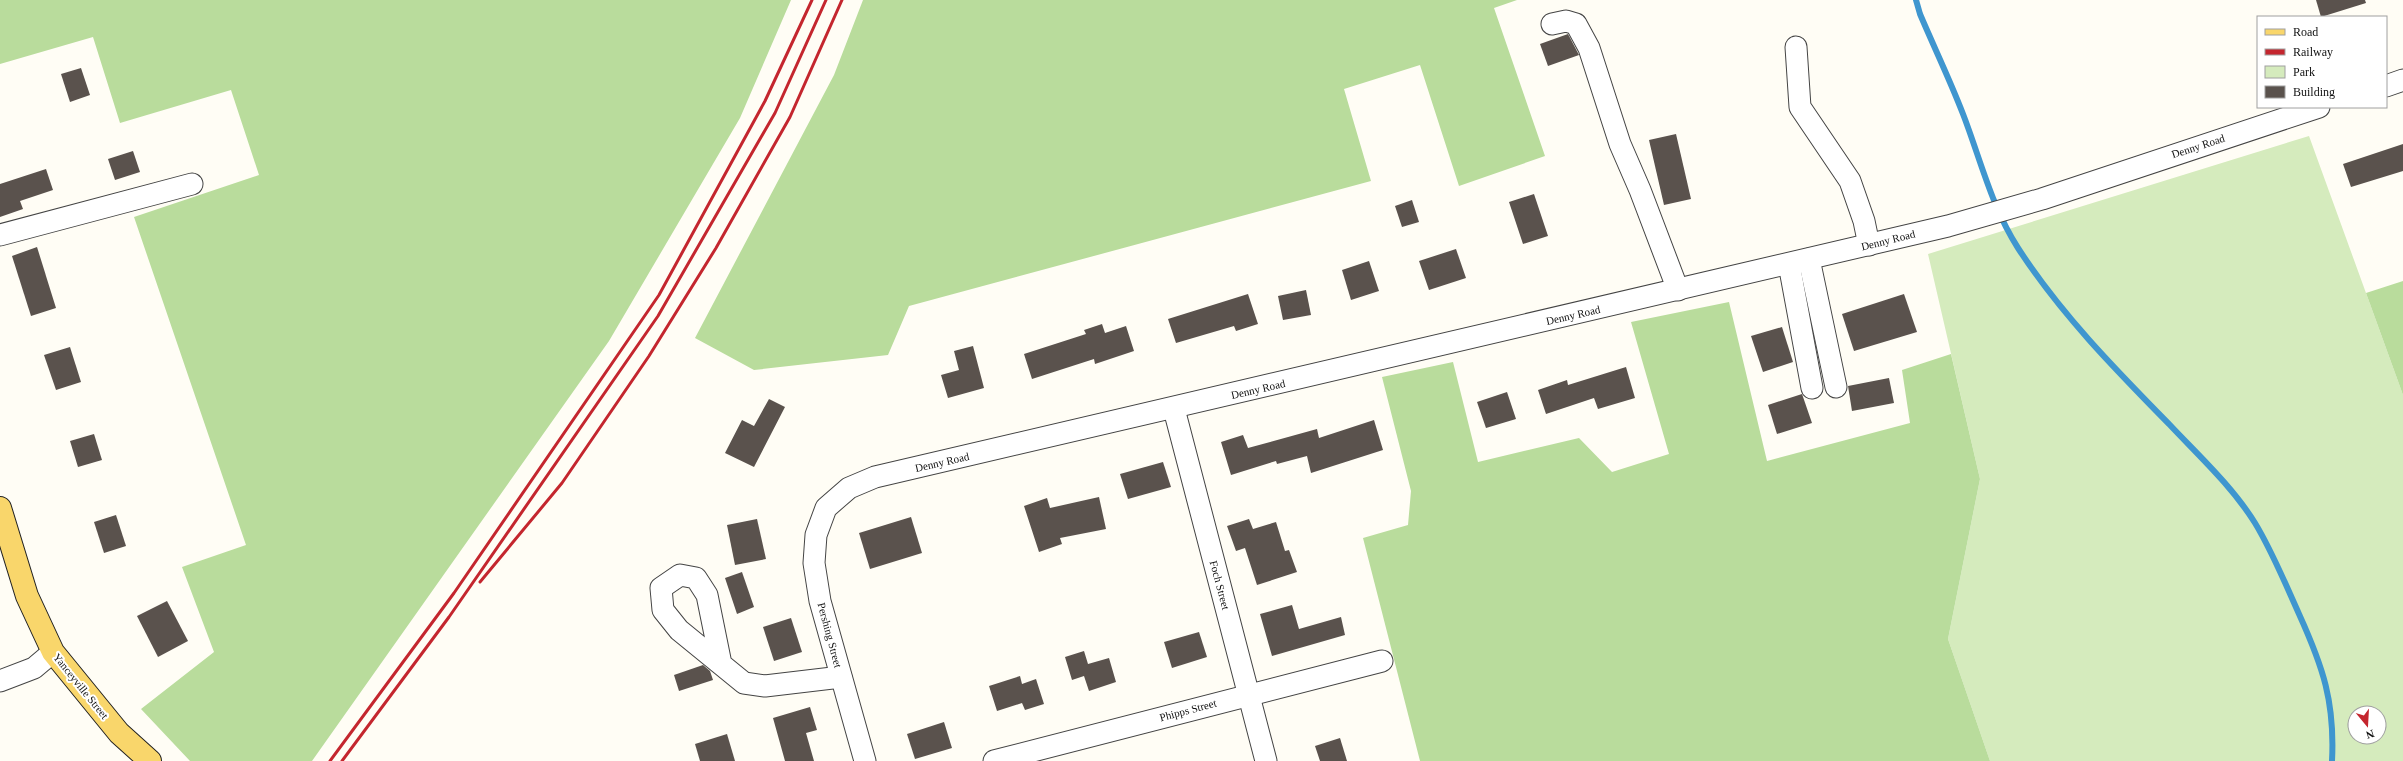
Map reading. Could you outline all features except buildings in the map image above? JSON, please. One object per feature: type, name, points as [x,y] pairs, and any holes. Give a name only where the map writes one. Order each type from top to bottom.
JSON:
[{"type":"main road","name":"Yanceyville Street","points":[[0,508],[27,596],[53,652],[119,733],[150,761]]},
{"type":"street","points":[[1552,24],[1566,21],[1576,24],[1589,48],[1620,144],[1640,190],[1678,290]]},
{"type":"street","points":[[1796,47],[1800,107],[1850,181],[1864,221],[1870,245]]},
{"type":"street","points":[[2387,86],[2403,80]]},
{"type":"street","name":"Denny Road","points":[[826,508],[849,488],[875,477],[1174,409],[1870,245],[2042,199],[2316,108]]},
{"type":"street","points":[[0,235],[192,184]]},
{"type":"street","points":[[1809,259],[1836,387]]},
{"type":"street","points":[[1789,264],[1812,388]]},
{"type":"street","name":"Foch Street","points":[[1174,409],[1266,761]]},
{"type":"street","name":"Pershing Street","points":[[826,508],[816,536],[814,563],[820,602],[865,761]]},
{"type":"street","points":[[0,681],[34,668],[53,652]]},
{"type":"street","name":"Phipps Street","points":[[994,761],[1382,661]]},
{"type":"street","points":[[721,664],[744,683],[765,686],[841,677]]},
{"type":"green space","points":[[0,0],[791,0],[740,118],[609,341],[312,761],[190,761],[141,709],[214,652],[182,567],[246,545],[134,217],[259,175],[231,90],[120,123],[93,37],[0,64]]},
{"type":"green space","points":[[863,0],[1517,0],[1494,8],[1545,156],[1459,186],[1420,65],[1344,89],[1371,181],[909,306],[888,355],[754,370],[695,338],[834,75]]},
{"type":"green space","points":[[2309,136],[2403,395],[2403,761],[1990,761],[1948,639],[1980,479],[1928,254]]},
{"type":"green space","points":[[2403,281],[2403,395],[2366,293]]},
{"type":"green space","points":[[1729,302],[1767,461],[1910,423],[1902,370],[1951,354],[1980,479],[1948,639],[1990,761],[1420,761],[1363,538],[1408,525],[1411,491],[1382,377],[1453,362],[1478,462],[1579,438],[1612,472],[1669,454],[1631,322]]},
{"type":"waterway","points":[[1916,0],[1920,14],[1963,114],[1994,200],[2009,233],[2018,248],[2034,272],[2070,318],[2089,340],[2203,459],[2236,496],[2255,523],[2278,567],[2321,668],[2329,703],[2332,761]]},
{"type":"railway","points":[[330,761],[454,593],[659,295],[765,101],[812,0]]},
{"type":"railway","points":[[342,761],[449,617],[658,316],[775,113],[826,0]]},
{"type":"railway","points":[[480,582],[562,483],[649,356],[716,248],[790,117],[842,0]]}]
